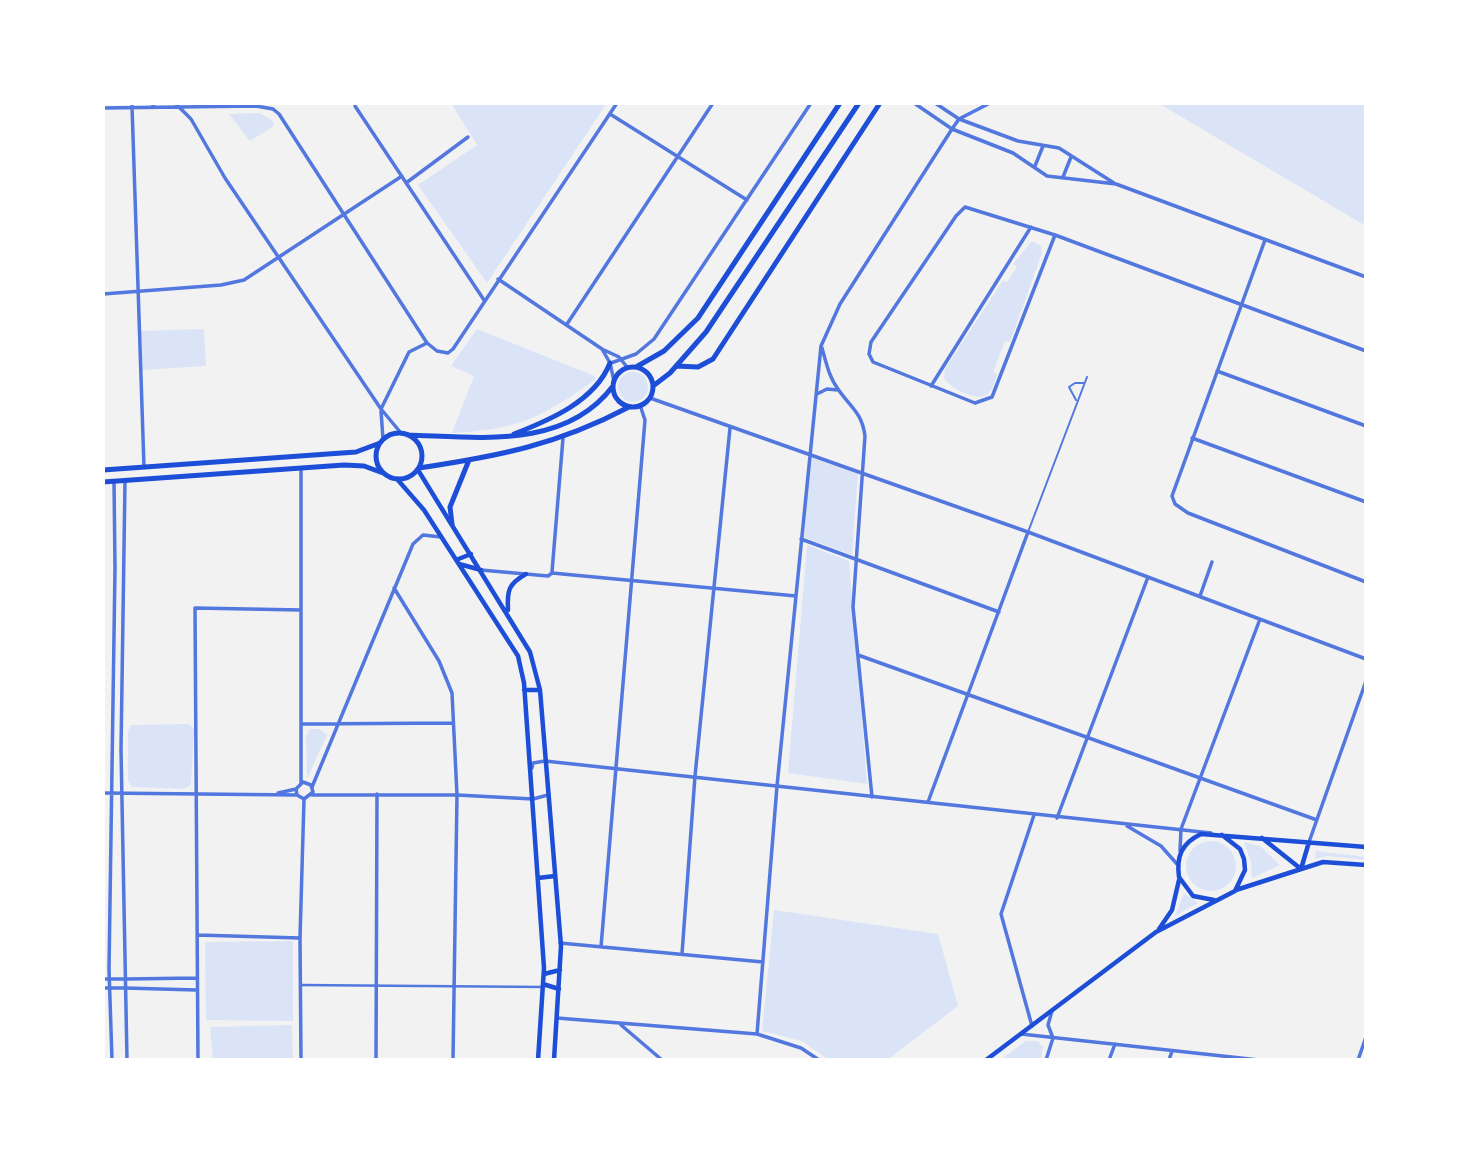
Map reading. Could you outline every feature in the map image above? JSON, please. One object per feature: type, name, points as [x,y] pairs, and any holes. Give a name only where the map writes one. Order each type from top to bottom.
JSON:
[{"type":"main road","points":[[636,367],[664,351],[698,318],[840,103]]},
{"type":"main road","points":[[103,482],[356,465],[397,479],[405,479],[419,469],[563,438],[629,407],[640,405],[650,398],[653,386],[676,366],[736,291],[859,103]]},
{"type":"main road","points":[[676,366],[698,367],[713,359],[880,103]]},
{"type":"main road","points":[[505,437],[554,416],[586,396],[603,379],[610,363]]},
{"type":"main road","points":[[103,470],[356,452],[405,434],[505,437],[539,432],[583,415],[627,367],[646,371],[653,386]]},
{"type":"main road","points":[[613,383],[617,399],[629,407]]},
{"type":"main road","points":[[405,434],[415,439],[422,453],[419,469],[530,652],[540,690],[560,943],[554,1060]]},
{"type":"main road","points":[[381,441],[376,458],[383,473]]},
{"type":"main road","points":[[452,524],[450,507],[469,460]]},
{"type":"main road","points":[[397,479],[416,499],[518,656],[524,690],[531,772],[544,974],[538,1060]]},
{"type":"main road","points":[[457,562],[471,554]]},
{"type":"main road","points":[[457,562],[481,570]]},
{"type":"main road","points":[[509,614],[507,590],[512,582],[526,574]]},
{"type":"main road","points":[[524,690],[540,690]]},
{"type":"main road","points":[[1156,932],[1172,910],[1179,892],[1177,864],[1180,852],[1192,838],[1211,832],[1366,847]]},
{"type":"main road","points":[[1222,835],[1240,849],[1244,859],[1242,881],[1235,891]]},
{"type":"main road","points":[[1261,837],[1301,869]]},
{"type":"main road","points":[[1301,869],[1309,842]]},
{"type":"main road","points":[[986,1060],[1156,932],[1217,900],[1235,891],[1301,869],[1337,861],[1366,865]]},
{"type":"main road","points":[[538,878],[555,876]]},
{"type":"main road","points":[[1179,877],[1193,895],[1217,900]]},
{"type":"main road","points":[[544,974],[560,970]]},
{"type":"main road","points":[[543,986],[559,989]]},
{"type":"street","points":[[103,108],[178,105],[256,106],[273,109],[346,214],[427,343],[442,353],[453,349],[617,103]]},
{"type":"street","points":[[567,324],[713,103]]},
{"type":"street","points":[[610,363],[623,360],[654,339],[811,103]]},
{"type":"street","points":[[914,103],[952,129],[1013,153],[1047,176],[1116,184]]},
{"type":"street","points":[[935,103],[959,120],[1017,141],[1059,148],[1116,184],[1366,277]]},
{"type":"street","points":[[757,1034],[777,786],[808,453],[821,346],[839,304],[952,129],[959,120],[989,103]]},
{"type":"street","points":[[178,105],[191,119],[211,156],[381,409],[405,434]]},
{"type":"street","points":[[132,106],[144,467]]},
{"type":"street","points":[[355,106],[484,300]]},
{"type":"street","points":[[610,114],[747,200]]},
{"type":"street","points":[[407,183],[468,137]]},
{"type":"street","points":[[1035,166],[1043,146]]},
{"type":"street","points":[[1063,178],[1071,157]]},
{"type":"street","points":[[103,293],[232,284],[279,259],[402,176]]},
{"type":"street","points":[[1055,235],[992,397],[975,403],[881,367],[870,357],[871,342],[960,211],[972,207],[1055,235],[1366,351]]},
{"type":"street","points":[[930,386],[1031,227]]},
{"type":"street","points":[[1265,240],[1172,496],[1181,510],[1366,582]]},
{"type":"street","points":[[498,279],[602,349],[623,360],[627,367]]},
{"type":"street","points":[[381,441],[381,409],[409,352],[427,343]]},
{"type":"street","points":[[821,346],[838,390],[859,412],[863,425],[853,607],[872,797]]},
{"type":"street","points":[[602,349],[610,363],[613,383]]},
{"type":"street","points":[[1217,371],[1366,426]]},
{"type":"street","points":[[816,395],[827,389],[838,390]]},
{"type":"street","points":[[650,398],[1028,532],[1366,659]]},
{"type":"street","points":[[601,947],[645,420],[640,405]]},
{"type":"street","points":[[682,954],[695,776],[730,428]]},
{"type":"street","points":[[552,573],[563,438]]},
{"type":"street","points":[[1192,438],[1366,502]]},
{"type":"street","points":[[273,794],[296,789],[301,783],[301,468]]},
{"type":"street","points":[[112,1060],[109,988],[106,979],[113,793],[116,568],[114,481]]},
{"type":"street","points":[[124,481],[123,793],[127,1060]]},
{"type":"street","points":[[928,804],[1028,532]]},
{"type":"street","points":[[312,795],[394,588],[417,539],[429,534],[442,538]]},
{"type":"street","points":[[802,539],[999,611]]},
{"type":"street","points":[[1200,596],[1212,562]]},
{"type":"street","points":[[116,568],[124,568]]},
{"type":"street","points":[[481,570],[548,576],[552,573],[796,596]]},
{"type":"street","points":[[1057,818],[1148,577]]},
{"type":"street","points":[[394,588],[439,661],[452,693],[457,795],[453,1060]]},
{"type":"street","points":[[198,1060],[195,608],[301,610]]},
{"type":"street","points":[[115,615],[123,615]]},
{"type":"street","points":[[1180,852],[1181,829],[1260,619]]},
{"type":"street","points":[[859,655],[1317,820]]},
{"type":"street","points":[[1309,842],[1366,681]]},
{"type":"street","points":[[301,724],[453,723]]},
{"type":"street","points":[[531,772],[533,763],[545,761],[1057,818],[1211,832]]},
{"type":"street","points":[[301,783],[324,794]]},
{"type":"street","points":[[296,789],[297,795]]},
{"type":"street","points":[[103,793],[273,794],[297,795],[304,799]]},
{"type":"street","points":[[304,799],[324,794],[457,795],[533,799],[548,795]]},
{"type":"street","points":[[376,1060],[374,986],[377,794]]},
{"type":"street","points":[[301,1060],[300,938],[304,799]]},
{"type":"street","points":[[1032,1026],[1001,914],[1034,815]]},
{"type":"street","points":[[1125,825],[1161,846],[1177,864]]},
{"type":"street","points":[[197,935],[300,938]]},
{"type":"street","points":[[560,943],[763,962]]},
{"type":"street","points":[[106,979],[197,978]]},
{"type":"street","points":[[300,985],[543,986]]},
{"type":"street","points":[[103,988],[197,990]]},
{"type":"street","points":[[1046,1060],[1053,1038],[1048,1025],[1052,1010]]},
{"type":"street","points":[[557,1018],[757,1034],[801,1048],[819,1060]]},
{"type":"street","points":[[619,1024],[662,1060]]},
{"type":"street","points":[[1021,1034],[1259,1060]]},
{"type":"street","points":[[1358,1060],[1366,1037]]},
{"type":"street","points":[[1109,1060],[1115,1044]]},
{"type":"street","points":[[1169,1060],[1172,1051]]},
{"type":"lane","points":[[1028,532],[1087,377]]},
{"type":"lane","points":[[1077,401],[1069,387],[1075,383],[1084,383]]},
{"type":"shaded area","points":[[451,103],[607,103],[487,283],[418,185],[477,145]]},
{"type":"shaded area","points":[[1158,103],[1366,103],[1366,226]]},
{"type":"shaded area","points":[[259,113],[272,120],[274,126],[250,141],[229,114]]},
{"type":"shaded area","points":[[1032,241],[1041,246],[1042,253],[1010,342],[1005,341],[993,372],[997,374],[993,386],[982,397],[963,392],[944,378],[945,369],[1003,280],[1007,282],[1017,267],[1013,264]]},
{"type":"shaded area","points":[[204,329],[206,366],[142,370],[139,331]]},
{"type":"shaded area","points":[[477,329],[595,376],[595,380],[559,404],[529,419],[496,428],[452,433],[474,376],[451,366]]},
{"type":"shaded area","points":[[633,372],[644,376],[648,387],[644,398],[633,402],[622,398],[618,387],[622,376]]},
{"type":"shaded area","points":[[810,457],[858,473],[852,555],[804,537]]},
{"type":"shaded area","points":[[807,545],[849,561],[867,784],[788,773]]},
{"type":"shaded area","points":[[189,724],[194,729],[191,785],[183,789],[132,787],[128,780],[128,731],[131,725]]},
{"type":"shaded area","points":[[310,729],[320,729],[327,735],[307,779],[306,736]]},
{"type":"shaded area","points":[[1211,841],[1229,848],[1236,866],[1229,884],[1211,891],[1193,884],[1186,866],[1193,848]]},
{"type":"shaded area","points":[[1244,842],[1260,846],[1280,865],[1252,878],[1251,862]]},
{"type":"shaded area","points":[[1316,851],[1366,857],[1366,860],[1327,856],[1315,859]]},
{"type":"shaded area","points":[[1184,893],[1198,903],[1175,916]]},
{"type":"shaded area","points":[[774,910],[938,934],[958,1006],[887,1060],[829,1060],[802,1041],[762,1031]]},
{"type":"shaded area","points":[[293,941],[293,1021],[206,1020],[205,942]]},
{"type":"shaded area","points":[[292,1025],[293,1060],[213,1060],[210,1027]]},
{"type":"shaded area","points":[[1026,1041],[1038,1041],[1043,1047],[1041,1060],[1000,1060]]}]
